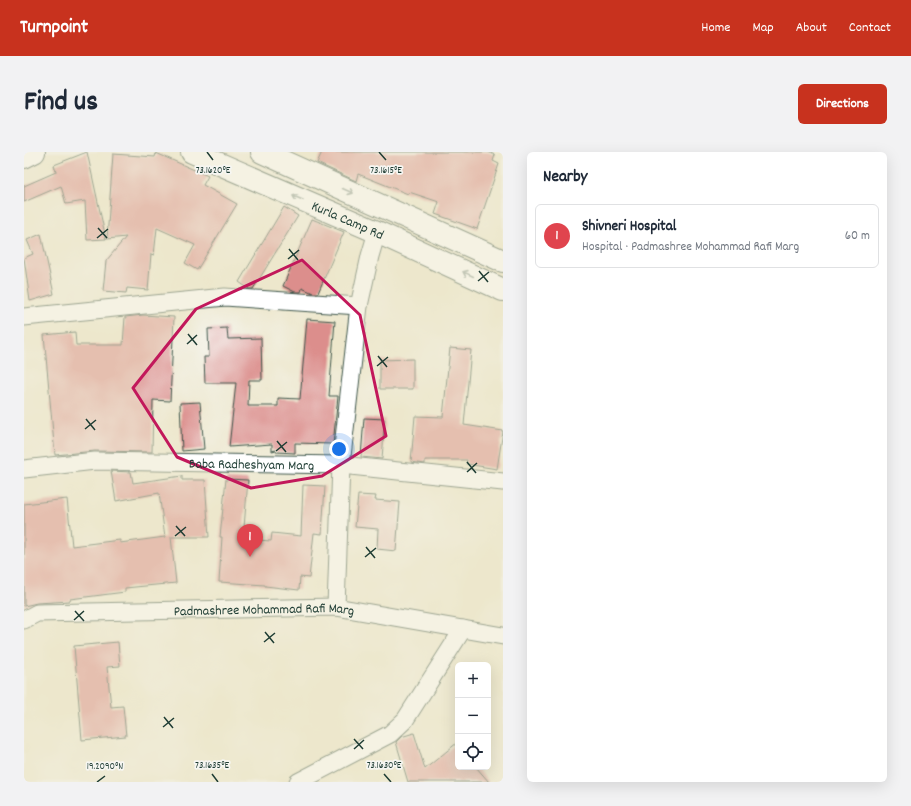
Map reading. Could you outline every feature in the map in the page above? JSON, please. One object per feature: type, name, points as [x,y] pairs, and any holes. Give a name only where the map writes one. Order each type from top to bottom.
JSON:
[{"type":"main road","points":[[24,157],[34,152]]},
{"type":"main road","name":"Kurla Camp Rd","points":[[262,152],[503,261]]},
{"type":"main road","name":"Kurla Camp Rd","points":[[203,154],[503,290]]},
{"type":"street","points":[[336,607],[341,465],[359,306],[377,232]]},
{"type":"street","points":[[24,317],[225,297],[359,306]]},
{"type":"street","name":"Baba Radheshyam Marg","points":[[24,469],[95,461],[341,465],[503,482]]},
{"type":"street","name":"Padmashree Mohammad Rafi Marg","points":[[24,620],[37,613],[336,607],[503,636]]},
{"type":"street","points":[[298,782],[390,734],[405,720],[463,629]]},
{"type":"highlighted area","points":[[302,260],[360,315],[386,436],[322,476],[251,488],[177,457],[133,388],[196,309]]},
{"type":"building","points":[[87,152],[106,239],[87,240],[85,201],[66,204],[61,186],[24,202],[24,186],[56,172],[54,165]]},
{"type":"building","points":[[322,152],[488,152],[495,155],[493,161],[499,164],[477,229],[435,214],[439,202],[409,192],[408,194],[358,174],[356,181],[317,163]]},
{"type":"building","points":[[156,153],[208,176],[203,185],[237,204],[197,270],[185,263],[195,245],[157,228],[154,255],[151,254],[148,290],[127,288],[126,293],[103,291],[106,261],[126,237],[107,239],[113,154],[155,157]]},
{"type":"building","points":[[284,207],[298,216],[253,289],[249,289],[239,282]]},
{"type":"building","points":[[312,219],[344,232],[318,293],[313,293],[302,288],[301,292],[295,292],[283,286]]},
{"type":"building","points":[[41,234],[54,294],[30,301],[24,258],[33,254],[27,240]]},
{"type":"building","points":[[143,315],[174,317],[170,401],[153,400],[152,452],[95,451],[55,455],[44,335],[75,332],[76,345],[123,345],[125,317]]},
{"type":"building","points":[[307,319],[335,321],[329,396],[338,396],[333,444],[295,443],[295,453],[276,452],[276,450],[272,451],[272,444],[229,447],[236,383],[205,383],[204,357],[209,357],[208,329],[227,328],[228,339],[261,338],[262,380],[249,380],[248,406],[278,406],[278,398],[300,399]]},
{"type":"building","points":[[450,348],[471,350],[464,425],[503,431],[497,469],[466,464],[467,460],[425,460],[425,464],[411,462],[415,416],[443,417]]},
{"type":"building","points":[[413,359],[413,389],[380,389],[380,360]]},
{"type":"building","points":[[200,402],[204,449],[182,451],[180,403]]},
{"type":"building","points":[[364,418],[385,419],[382,459],[361,457]]},
{"type":"building","points":[[111,471],[131,472],[133,483],[182,476],[182,480],[205,480],[209,537],[171,537],[176,583],[125,588],[125,592],[70,599],[70,601],[37,603],[24,606],[24,504],[67,499],[72,546],[120,540],[120,543],[165,537],[159,493],[116,501]]},
{"type":"building","points":[[226,479],[248,480],[243,539],[271,541],[272,533],[301,536],[303,485],[325,486],[322,534],[314,533],[309,578],[300,577],[299,590],[265,585],[219,582],[222,537],[220,537]]},
{"type":"building","points":[[358,495],[376,496],[375,500],[400,502],[396,551],[377,549],[378,529],[355,527]]},
{"type":"building","points":[[118,642],[120,666],[107,667],[111,707],[123,706],[126,736],[82,740],[74,646]]},
{"type":"building","points":[[414,733],[425,769],[455,744],[455,770],[479,770],[489,782],[408,782],[396,742],[401,737]]},
{"type":"place","name":"Shivneri Hospital","points":[[250,557]]}]
